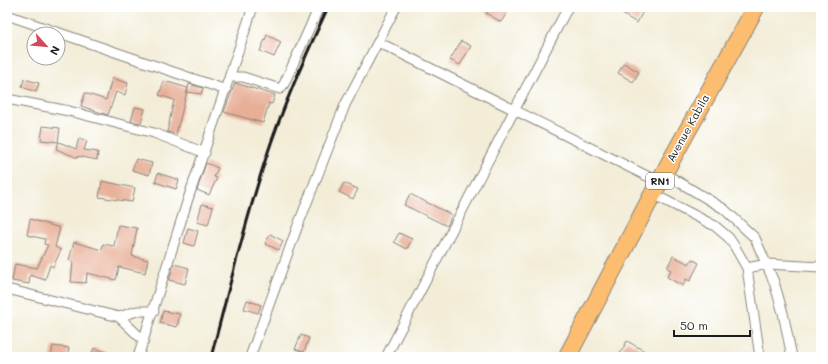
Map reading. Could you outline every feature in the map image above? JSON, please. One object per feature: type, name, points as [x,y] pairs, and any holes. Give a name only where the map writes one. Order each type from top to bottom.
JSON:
[{"type":"highway","name":"Avenue Kabila","points":[[567,357],[659,183],[756,7]]},
{"type":"street","points":[[138,357],[154,311],[188,199],[231,77],[253,7]]},
{"type":"street","points":[[231,77],[243,77],[280,89],[284,84],[319,7]]},
{"type":"street","points":[[250,357],[297,228],[346,106],[396,7]]},
{"type":"street","points":[[386,357],[568,7]]},
{"type":"street","points":[[7,15],[226,90]]},
{"type":"street","points":[[378,42],[659,183],[724,208],[756,238],[767,264],[783,313],[792,357]]},
{"type":"street","points":[[7,99],[69,111],[154,133],[205,152]]},
{"type":"street","points":[[659,183],[729,238],[747,268],[760,357]]},
{"type":"street","points":[[747,268],[767,264],[821,267]]},
{"type":"street","points":[[7,289],[119,317],[144,341]]},
{"type":"street","points":[[119,317],[137,311],[154,311]]},
{"type":"building","points":[[490,7],[501,7],[508,11],[501,22],[486,13]]},
{"type":"building","points":[[627,7],[645,7],[637,23],[622,14]]},
{"type":"building","points":[[267,35],[281,42],[274,57],[260,51]]},
{"type":"building","points":[[461,41],[471,46],[460,65],[450,60]]},
{"type":"building","points":[[624,63],[639,72],[633,82],[618,73]]},
{"type":"building","points":[[112,78],[128,83],[125,95],[116,92],[108,115],[81,106],[85,93],[106,100]]},
{"type":"building","points":[[24,79],[39,83],[36,92],[22,87]]},
{"type":"building","points":[[164,81],[188,88],[176,134],[167,132],[174,100],[159,95]]},
{"type":"building","points":[[235,83],[275,95],[272,104],[269,103],[263,123],[224,112]]},
{"type":"building","points":[[189,84],[203,88],[201,94],[187,92]]},
{"type":"building","points":[[135,107],[145,109],[141,123],[131,121]]},
{"type":"building","points":[[43,126],[60,128],[58,142],[41,140]]},
{"type":"building","points":[[79,138],[87,141],[84,150],[98,152],[97,160],[78,156],[78,158],[56,149],[59,142],[76,149]]},
{"type":"building","points":[[136,159],[152,163],[149,175],[132,170]]},
{"type":"building","points":[[206,163],[218,168],[214,177],[217,178],[209,195],[197,190]]},
{"type":"building","points":[[158,173],[179,180],[176,189],[155,182]]},
{"type":"building","points":[[102,181],[135,188],[132,202],[99,197]]},
{"type":"building","points":[[344,183],[358,189],[353,199],[339,192]]},
{"type":"building","points":[[410,194],[452,215],[447,226],[404,205]]},
{"type":"building","points":[[202,204],[213,207],[208,225],[197,222]]},
{"type":"building","points":[[30,219],[60,228],[55,247],[61,250],[53,267],[50,265],[45,280],[30,275],[29,284],[12,281],[15,264],[37,268],[48,245],[44,244],[45,239],[27,235]]},
{"type":"building","points":[[118,225],[137,228],[132,256],[148,260],[145,273],[119,267],[116,280],[87,273],[86,283],[71,282],[73,262],[69,260],[74,242],[102,250],[103,244],[114,246]]},
{"type":"building","points":[[188,228],[198,231],[194,246],[184,243]]},
{"type":"building","points":[[399,233],[412,239],[407,249],[394,242]]},
{"type":"building","points":[[270,234],[283,241],[279,250],[265,244]]},
{"type":"building","points":[[673,256],[689,264],[692,259],[699,263],[690,281],[686,279],[683,286],[667,277],[671,270],[667,268]]},
{"type":"building","points":[[174,264],[189,268],[185,284],[169,280]]},
{"type":"building","points":[[247,300],[261,305],[258,313],[244,309]]},
{"type":"building","points":[[163,311],[180,314],[177,327],[160,323]]},
{"type":"building","points":[[301,335],[309,338],[304,352],[295,349]]},
{"type":"building","points":[[627,341],[655,357],[618,357]]},
{"type":"building","points":[[53,346],[69,348],[67,357],[51,357]]},
{"type":"building","points":[[94,348],[117,356],[117,357],[90,357]]},
{"type":"railway","points":[[211,357],[243,234],[265,161],[286,102],[328,7]]}]
